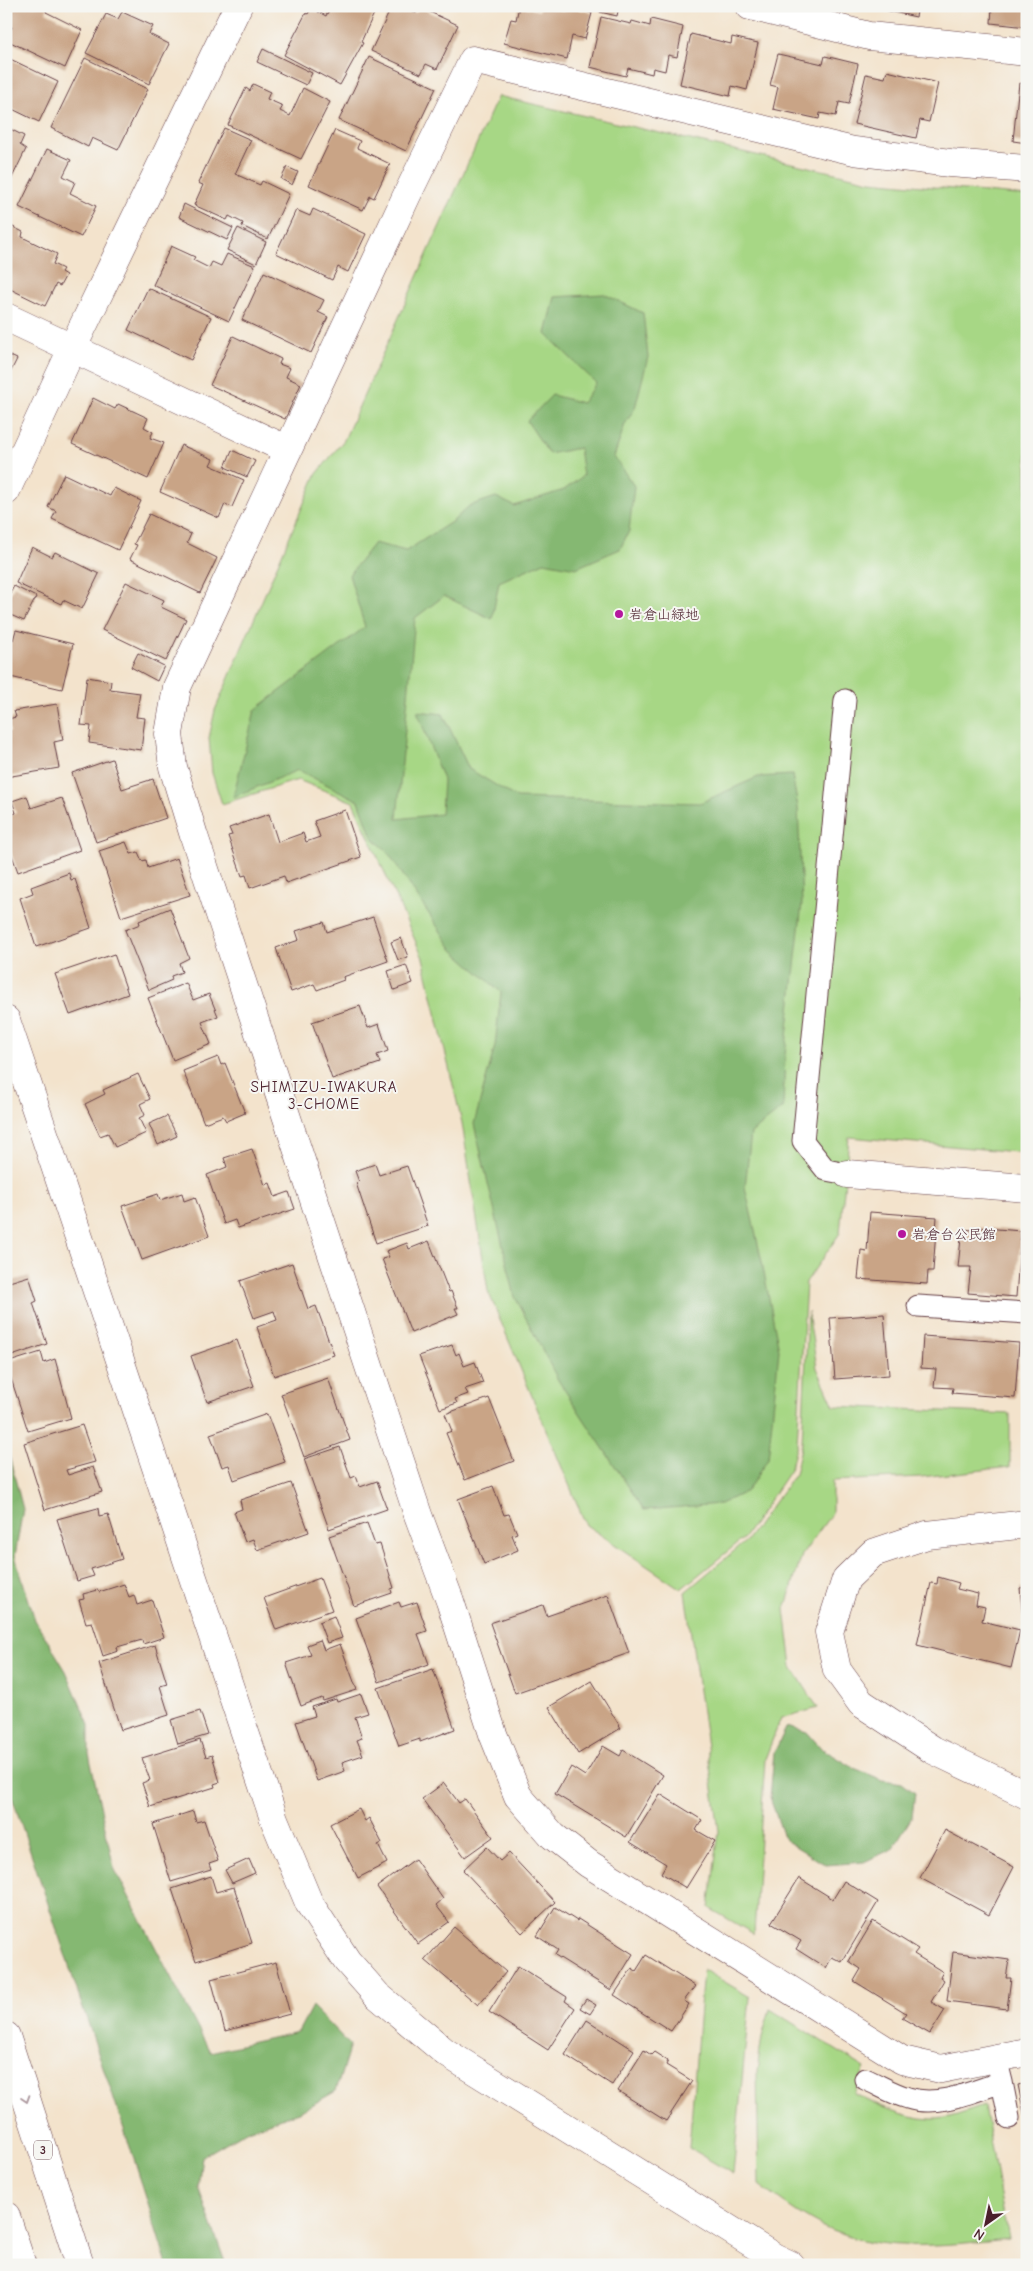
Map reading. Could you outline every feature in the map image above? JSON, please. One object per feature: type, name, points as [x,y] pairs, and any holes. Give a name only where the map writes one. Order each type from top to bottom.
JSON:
[{"type":"main road","points":[[6,491],[72,349],[238,6]]},
{"type":"main road","points":[[750,6],[869,36],[1027,52]]},
{"type":"main road","points":[[1027,169],[950,163],[854,151],[473,60],[407,195],[178,687],[169,734],[173,767],[418,1515],[450,1602],[493,1734],[518,1796],[553,1836],[589,1864],[902,2060],[941,2069],[999,2070],[1027,2052]]},
{"type":"main road","points":[[6,317],[288,450]]},
{"type":"main road","points":[[6,1020],[274,1818],[309,1903],[347,1961],[377,1995],[445,2052],[766,2252],[791,2265]]},
{"type":"main road","points":[[847,1174],[1027,1188]]},
{"type":"main road","points":[[1027,1524],[927,1534],[873,1553],[846,1579],[829,1632],[837,1670],[861,1703],[933,1750],[1027,1796]]},
{"type":"main road","name":"3","points":[[6,2036],[80,2265]]},
{"type":"main road","points":[[6,2216],[22,2265]]},
{"type":"lane","points":[[845,700],[803,1140],[826,1170],[847,1174]]},
{"type":"lane","points":[[918,1306],[1027,1312]]},
{"type":"lane","points":[[865,2079],[909,2099],[934,2101],[966,2094],[999,2070],[1009,2118]]},
{"type":"green space","name":"岩倉山緑地","points":[[498,96],[870,181],[1027,196],[1027,1153],[849,1137],[840,1233],[806,1282],[797,1444],[790,1470],[744,1538],[681,1589],[586,1525],[488,1291],[462,1123],[423,958],[353,802],[298,780],[222,804],[212,773],[209,738],[215,710],[316,475],[344,440]]},
{"type":"green space","points":[[604,294],[643,313],[648,357],[635,408],[625,424],[614,457],[634,486],[629,531],[620,549],[576,568],[544,562],[499,582],[492,619],[444,596],[415,618],[397,819],[441,814],[443,780],[417,711],[443,714],[469,769],[517,798],[700,803],[758,777],[792,775],[798,807],[802,903],[785,1055],[783,1108],[751,1133],[745,1187],[779,1350],[768,1459],[747,1491],[720,1504],[644,1510],[558,1380],[515,1297],[474,1124],[495,1046],[501,992],[453,950],[387,851],[372,837],[359,801],[298,770],[233,797],[255,710],[365,627],[349,575],[374,543],[406,551],[453,521],[469,506],[496,497],[514,506],[564,490],[583,476],[579,448],[549,454],[527,421],[552,395],[582,403],[596,383],[546,334],[555,297]]},
{"type":"green space","points":[[808,1312],[817,1368],[834,1406],[1010,1414],[1010,1467],[921,1477],[832,1481],[832,1513],[802,1555],[785,1609],[792,1667],[818,1708],[781,1718],[765,1759],[754,1934],[709,1908],[719,1831],[685,1592],[746,1541],[795,1474],[802,1443]]},
{"type":"green space","points":[[6,1444],[23,1509],[15,1556],[35,1620],[66,1671],[89,1725],[89,1754],[114,1868],[210,2052],[298,2032],[312,2006],[350,2045],[336,2091],[301,2111],[246,2131],[202,2157],[198,2187],[226,2265],[167,2265],[133,2156],[6,1779]]},
{"type":"green space","points":[[787,1726],[807,1732],[821,1748],[854,1768],[883,1780],[902,1783],[915,1793],[912,1817],[892,1849],[864,1862],[826,1865],[785,1840],[770,1798],[774,1753]]},
{"type":"green space","points":[[703,1969],[750,1997],[733,2174],[689,2148]]},
{"type":"green space","points":[[770,2009],[865,2068],[854,2093],[872,2102],[911,2116],[931,2119],[951,2117],[984,2106],[1008,2239],[958,2244],[907,2245],[857,2239],[833,2231],[810,2220],[759,2185],[757,2071],[762,2037]]},
{"type":"building","points":[[6,6],[47,6],[46,12],[82,30],[65,68],[6,40],[12,27],[6,25]]},
{"type":"building","points":[[331,6],[377,7],[361,42],[363,43],[340,85],[284,55],[306,13],[308,14],[311,8],[326,16]]},
{"type":"building","points":[[392,6],[402,6],[416,13],[419,7],[458,25],[437,69],[426,64],[421,74],[371,51]]},
{"type":"building","points":[[519,6],[539,11],[540,6],[565,11],[568,6],[592,13],[585,39],[572,36],[567,59],[504,43],[511,19],[516,20]]},
{"type":"building","points":[[601,6],[619,6],[617,16],[600,12]]},
{"type":"building","points":[[866,6],[918,6],[916,17]]},
{"type":"building","points":[[992,6],[1027,6],[1027,27],[991,23]]},
{"type":"building","points":[[122,12],[153,26],[149,34],[169,44],[149,84],[86,53],[106,14],[118,19]]},
{"type":"building","points":[[601,17],[631,24],[632,21],[650,26],[651,19],[683,27],[677,57],[668,55],[665,71],[653,68],[652,74],[628,68],[626,76],[590,67]]},
{"type":"building","points":[[691,34],[731,44],[732,37],[758,43],[747,90],[732,86],[730,96],[680,84]]},
{"type":"building","points":[[263,49],[312,73],[306,85],[257,62]]},
{"type":"building","points":[[778,54],[823,64],[825,56],[858,64],[849,104],[839,102],[836,116],[820,113],[819,119],[773,109],[778,87],[770,85]]},
{"type":"building","points":[[6,57],[58,82],[39,122],[6,106]]},
{"type":"building","points":[[369,57],[436,88],[406,151],[339,120]]},
{"type":"building","points":[[85,58],[148,89],[118,150],[92,138],[88,147],[51,128]]},
{"type":"building","points":[[887,71],[938,83],[929,122],[920,120],[916,138],[854,124],[866,74],[885,78]]},
{"type":"building","points":[[1019,83],[1027,84],[1027,143],[1013,141]]},
{"type":"building","points":[[253,84],[270,92],[267,99],[283,106],[280,111],[290,116],[303,88],[330,102],[301,159],[228,125],[246,88],[250,91]]},
{"type":"building","points":[[6,127],[24,136],[20,145],[26,149],[6,190]]},
{"type":"building","points":[[224,128],[251,140],[235,174],[260,185],[262,181],[289,194],[268,239],[242,226],[243,223],[229,216],[227,220],[194,205],[203,185],[198,183]]},
{"type":"building","points":[[335,130],[360,141],[357,148],[390,164],[374,198],[370,196],[363,210],[309,185]]},
{"type":"building","points":[[47,149],[71,160],[63,176],[75,182],[70,193],[96,206],[81,237],[19,207]]},
{"type":"building","points":[[287,167],[298,172],[292,185],[281,179]]},
{"type":"building","points":[[184,204],[233,228],[227,240],[179,217]]},
{"type":"building","points":[[313,209],[366,234],[348,272],[338,267],[332,280],[276,253],[296,210],[310,216]]},
{"type":"building","points":[[11,226],[23,232],[22,237],[57,254],[53,264],[63,269],[61,272],[66,275],[60,286],[56,284],[45,306],[6,287],[6,230],[8,231]]},
{"type":"building","points":[[238,228],[266,242],[256,264],[227,250]]},
{"type":"building","points":[[171,246],[195,257],[193,260],[209,268],[212,262],[221,266],[227,254],[255,266],[229,321],[153,285]]},
{"type":"building","points":[[264,272],[324,300],[318,312],[328,317],[311,353],[242,320]]},
{"type":"building","points":[[148,288],[211,317],[191,360],[128,330]]},
{"type":"building","points":[[233,336],[281,359],[279,364],[290,368],[286,377],[301,384],[285,419],[210,385]]},
{"type":"building","points":[[6,354],[17,359],[6,381]]},
{"type":"building","points":[[93,398],[115,409],[118,404],[148,418],[144,427],[153,432],[150,438],[164,443],[148,479],[72,444]]},
{"type":"building","points":[[181,445],[213,459],[210,465],[244,480],[232,507],[225,504],[219,518],[160,492]]},
{"type":"building","points":[[232,450],[255,461],[247,477],[225,467]]},
{"type":"building","points":[[64,474],[110,496],[114,488],[141,501],[118,550],[52,519],[56,511],[48,507]]},
{"type":"building","points":[[149,514],[191,534],[187,543],[217,558],[200,593],[130,559],[137,545],[134,544]]},
{"type":"building","points":[[32,547],[52,557],[55,552],[99,574],[82,609],[63,600],[61,604],[16,583]]},
{"type":"building","points":[[126,582],[164,600],[161,607],[186,619],[166,661],[102,630]]},
{"type":"building","points":[[14,586],[36,597],[24,621],[6,613],[6,601]]},
{"type":"building","points":[[16,630],[73,644],[62,689],[6,676],[6,638],[13,640]]},
{"type":"building","points":[[138,653],[164,666],[157,681],[131,667]]},
{"type":"building","points":[[87,677],[111,681],[110,689],[140,693],[136,717],[145,718],[141,750],[89,743],[91,726],[81,725]]},
{"type":"building","points":[[57,704],[63,740],[54,742],[59,768],[6,777],[6,733],[10,732],[8,719],[16,717],[14,711]]},
{"type":"building","points":[[112,759],[122,789],[153,779],[166,818],[96,842],[72,773]]},
{"type":"building","points":[[27,796],[31,808],[62,798],[80,850],[18,872],[6,839],[6,817],[16,813],[12,801]]},
{"type":"building","points":[[345,810],[361,857],[286,883],[284,876],[250,888],[246,875],[242,876],[228,836],[232,835],[229,828],[269,814],[278,842],[303,833],[306,842],[320,837],[314,821]]},
{"type":"building","points":[[126,842],[131,854],[138,852],[142,861],[146,860],[148,868],[177,858],[190,895],[121,917],[99,851]]},
{"type":"building","points":[[69,873],[71,880],[75,879],[91,928],[36,947],[20,898],[33,893],[31,887]]},
{"type":"building","points":[[170,908],[189,958],[179,963],[182,972],[171,976],[172,980],[149,990],[125,930],[140,924],[139,921]]},
{"type":"building","points":[[373,917],[388,961],[343,977],[344,980],[317,990],[314,984],[291,992],[276,948],[299,940],[296,931],[324,922],[327,932]]},
{"type":"building","points":[[401,938],[408,957],[398,960],[391,942]]},
{"type":"building","points":[[114,954],[128,994],[70,1015],[55,974]]},
{"type":"building","points":[[406,965],[413,983],[394,990],[388,971]]},
{"type":"building","points":[[186,983],[193,1000],[209,994],[218,1016],[202,1022],[211,1044],[173,1060],[148,998]]},
{"type":"building","points":[[360,1006],[368,1028],[379,1024],[388,1051],[377,1055],[380,1063],[332,1079],[312,1022]]},
{"type":"building","points":[[218,1057],[221,1065],[225,1063],[245,1113],[226,1121],[223,1116],[204,1123],[183,1071]]},
{"type":"building","points":[[138,1074],[150,1099],[140,1104],[145,1115],[139,1118],[146,1133],[115,1147],[108,1133],[100,1136],[85,1104],[105,1094],[103,1090]]},
{"type":"building","points":[[167,1116],[177,1136],[158,1145],[149,1124]]},
{"type":"building","points":[[252,1149],[265,1185],[270,1183],[275,1197],[289,1192],[295,1209],[238,1228],[235,1220],[224,1224],[207,1175],[227,1167],[224,1158]]},
{"type":"building","points":[[375,1164],[379,1175],[407,1166],[428,1226],[376,1243],[356,1183],[359,1182],[355,1171]]},
{"type":"building","points":[[182,1193],[184,1201],[195,1197],[209,1236],[142,1260],[122,1206],[158,1194],[160,1200]]},
{"type":"building","name":"岩倉台公民館","points":[[870,1212],[937,1217],[933,1271],[928,1271],[927,1284],[858,1279],[861,1250],[867,1251]]},
{"type":"building","points":[[973,1227],[1021,1231],[1016,1297],[968,1293],[971,1267],[958,1267],[962,1229],[973,1230]]},
{"type":"building","points":[[429,1241],[449,1292],[451,1291],[458,1308],[455,1308],[458,1314],[411,1333],[382,1259],[389,1257],[386,1251],[407,1243],[409,1249]]},
{"type":"building","points":[[292,1263],[308,1309],[316,1306],[334,1355],[274,1376],[257,1327],[277,1320],[274,1311],[254,1318],[240,1281]]},
{"type":"building","points":[[29,1276],[37,1301],[33,1303],[47,1344],[6,1358],[6,1283]]},
{"type":"building","points":[[884,1314],[889,1375],[835,1379],[830,1318]]},
{"type":"building","points":[[923,1336],[1019,1343],[1015,1398],[952,1393],[953,1388],[934,1387],[936,1369],[921,1368]]},
{"type":"building","points":[[237,1340],[254,1386],[207,1402],[191,1356]]},
{"type":"building","points":[[452,1345],[456,1355],[459,1353],[464,1366],[475,1362],[483,1383],[465,1389],[468,1394],[455,1399],[457,1403],[440,1409],[419,1356]]},
{"type":"building","points":[[41,1352],[44,1363],[55,1359],[71,1418],[28,1431],[6,1363]]},
{"type":"building","points":[[328,1378],[350,1440],[304,1457],[281,1394]]},
{"type":"building","points":[[489,1398],[514,1461],[465,1480],[446,1433],[452,1431],[445,1414]]},
{"type":"building","points":[[267,1414],[285,1462],[234,1480],[229,1465],[222,1467],[210,1434]]},
{"type":"building","points":[[82,1425],[95,1462],[66,1470],[68,1475],[93,1467],[102,1492],[45,1510],[24,1443]]},
{"type":"building","points":[[340,1447],[351,1478],[356,1476],[360,1487],[377,1481],[387,1509],[329,1529],[304,1459]]},
{"type":"building","points":[[291,1483],[309,1532],[257,1550],[253,1539],[245,1542],[234,1512],[242,1509],[240,1500]]},
{"type":"building","points":[[493,1486],[504,1515],[509,1514],[517,1533],[512,1535],[518,1550],[484,1564],[458,1499]]},
{"type":"building","points":[[98,1508],[99,1516],[108,1514],[122,1559],[91,1569],[94,1576],[77,1581],[57,1519]]},
{"type":"building","points":[[367,1523],[375,1545],[380,1544],[394,1588],[391,1589],[392,1593],[354,1606],[329,1536]]},
{"type":"building","points":[[938,1577],[959,1583],[957,1589],[978,1594],[976,1605],[985,1607],[982,1621],[1020,1630],[1011,1668],[917,1645],[931,1583],[937,1584]]},
{"type":"building","points":[[320,1578],[332,1610],[276,1630],[264,1598]]},
{"type":"building","points":[[124,1584],[129,1597],[134,1595],[137,1605],[152,1600],[164,1637],[143,1644],[142,1640],[117,1647],[118,1651],[103,1656],[92,1622],[86,1623],[79,1600],[84,1599],[83,1594],[98,1590],[99,1592]]},
{"type":"building","points":[[1027,1587],[1027,1638],[1025,1638],[1020,1588]]},
{"type":"building","points":[[608,1595],[629,1653],[515,1693],[490,1623],[543,1605],[547,1616]]},
{"type":"building","points":[[399,1602],[401,1607],[417,1602],[427,1631],[418,1634],[429,1664],[379,1682],[356,1618]]},
{"type":"building","points":[[334,1616],[342,1638],[327,1643],[319,1622]]},
{"type":"building","points":[[320,1640],[324,1650],[340,1644],[357,1690],[323,1701],[322,1698],[301,1706],[286,1663],[311,1655],[307,1645]]},
{"type":"building","points":[[155,1645],[167,1684],[160,1686],[169,1715],[121,1730],[99,1663]]},
{"type":"building","points":[[433,1669],[455,1729],[420,1742],[420,1739],[399,1746],[378,1688]]},
{"type":"building","points":[[592,1681],[621,1728],[578,1754],[549,1707]]},
{"type":"building","points":[[361,1694],[368,1713],[355,1717],[362,1738],[357,1740],[363,1755],[342,1762],[345,1771],[317,1781],[296,1722],[315,1716],[312,1707],[336,1699],[337,1702]]},
{"type":"building","points":[[200,1711],[208,1735],[178,1744],[171,1720]]},
{"type":"building","points":[[200,1740],[206,1757],[212,1755],[220,1782],[214,1784],[215,1787],[150,1807],[142,1783],[150,1780],[142,1758]]},
{"type":"building","points":[[603,1746],[620,1756],[623,1750],[663,1775],[626,1837],[555,1794],[571,1767],[585,1776]]},
{"type":"building","points":[[444,1783],[459,1803],[465,1799],[493,1837],[465,1857],[422,1799]]},
{"type":"building","points":[[660,1794],[702,1820],[696,1830],[715,1841],[686,1888],[661,1873],[666,1864],[630,1842]]},
{"type":"building","points":[[359,1809],[365,1821],[369,1818],[382,1843],[378,1845],[387,1863],[358,1878],[330,1824]]},
{"type":"building","points":[[193,1811],[196,1822],[204,1820],[218,1861],[209,1864],[211,1870],[171,1882],[153,1824]]},
{"type":"building","points":[[945,1830],[1014,1867],[989,1915],[920,1878]]},
{"type":"building","points":[[487,1847],[500,1861],[509,1853],[555,1902],[522,1933],[463,1870]]},
{"type":"building","points":[[249,1859],[255,1873],[232,1883],[225,1870]]},
{"type":"building","points":[[415,1859],[443,1899],[436,1905],[449,1922],[418,1944],[377,1887]]},
{"type":"building","points":[[211,1876],[216,1892],[234,1887],[252,1943],[196,1961],[172,1889]]},
{"type":"building","points":[[799,1878],[833,1899],[844,1881],[878,1902],[842,1962],[832,1957],[826,1968],[796,1949],[801,1941],[771,1923]]},
{"type":"building","points":[[555,1907],[577,1921],[578,1919],[633,1954],[611,1990],[555,1955],[558,1950],[537,1936]]},
{"type":"building","points":[[873,1921],[918,1949],[914,1954],[943,1972],[940,1977],[944,1980],[931,2002],[945,2010],[930,2034],[902,2018],[906,2013],[854,1981],[861,1969],[849,1961]]},
{"type":"building","points":[[454,1927],[506,1972],[478,2005],[425,1960]]},
{"type":"building","points":[[953,1952],[1009,1960],[1006,1978],[1011,1978],[1007,2009],[947,2001]]},
{"type":"building","points":[[646,1955],[695,1986],[684,2001],[689,2004],[671,2031],[614,1995],[632,1968],[636,1971]]},
{"type":"building","points":[[276,1962],[290,2014],[225,2031],[211,1979]]},
{"type":"building","points":[[518,1966],[567,1997],[565,2001],[575,2008],[548,2050],[489,2012]]},
{"type":"building","points":[[586,1999],[596,2005],[590,2014],[580,2008]]},
{"type":"building","points":[[587,2020],[634,2050],[612,2085],[565,2055]]},
{"type":"building","points":[[644,2050],[651,2055],[654,2052],[668,2061],[666,2065],[692,2081],[666,2121],[618,2091]]},
{"type":"building","points":[[1027,2083],[1027,2123],[1026,2123],[1018,2085]]},
{"type":"place","name":"岩倉山緑地","points":[[619,614]]},
{"type":"place","name":"岩倉台公民館","points":[[902,1234]]},
{"type":"district","name":"SHIMIZU-IWAKURA 3-CHOME","points":[[324,1096]]}]
